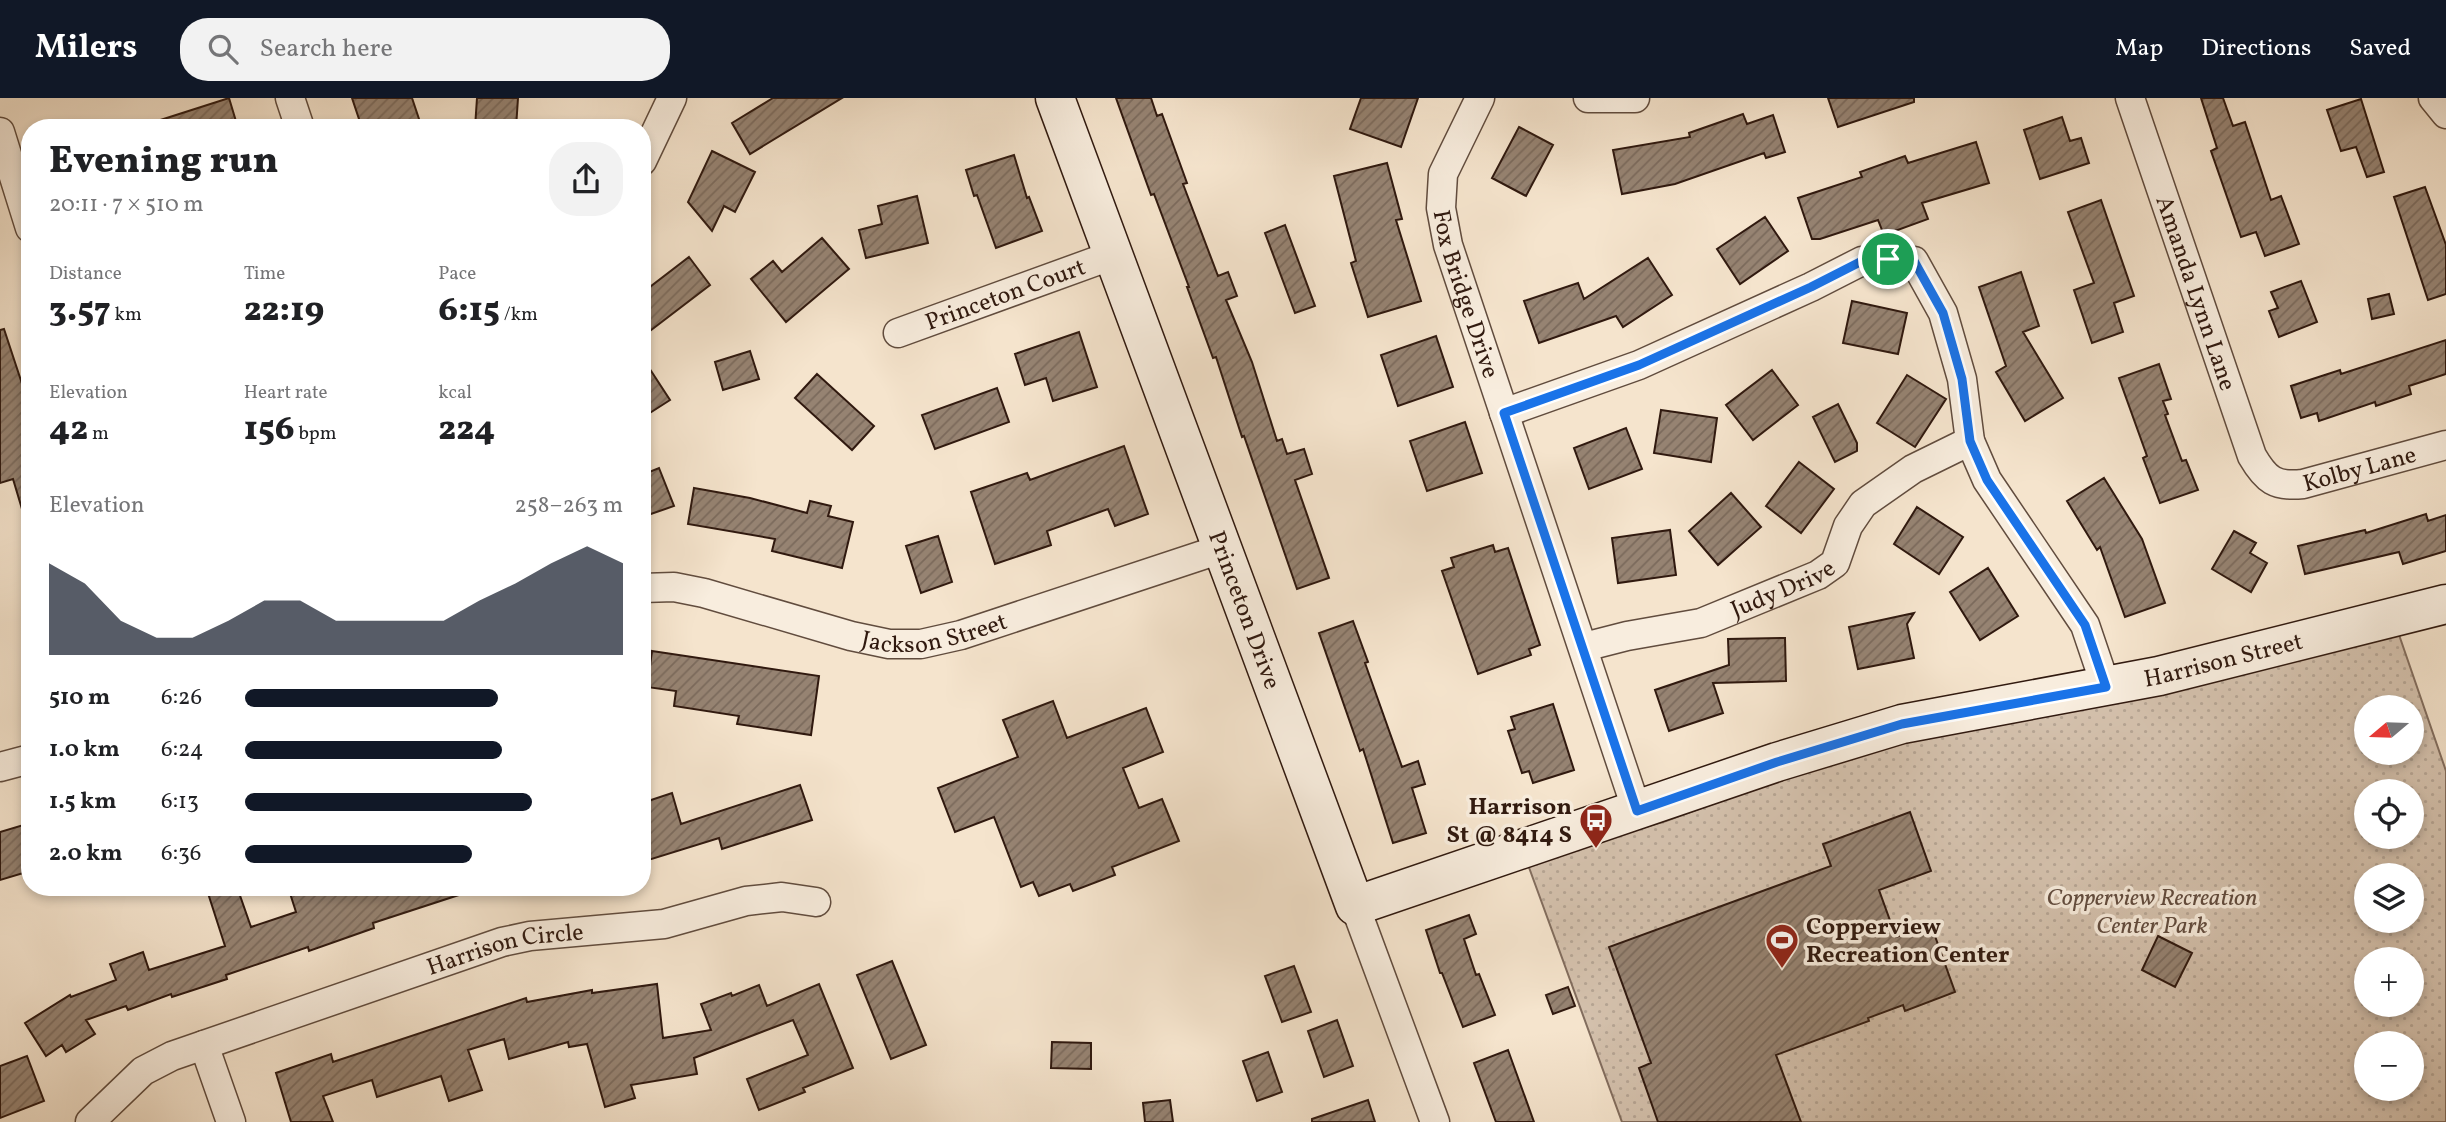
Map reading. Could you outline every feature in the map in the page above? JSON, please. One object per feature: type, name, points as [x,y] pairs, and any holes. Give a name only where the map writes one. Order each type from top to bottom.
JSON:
[{"type":"street","points":[[290,98],[297,119]]},
{"type":"street","points":[[651,142],[672,98]]},
{"type":"street","name":"Princeton Drive","points":[[1055,98],[1435,1122]]},
{"type":"street","name":"Fox Bridge Drive","points":[[1480,98],[1443,174],[1441,208],[1448,245],[1637,811]]},
{"type":"street","points":[[1588,98],[1635,98]]},
{"type":"street","name":"Amanda Lynn Lane","points":[[2130,98],[2252,456],[2261,471],[2273,482]]},
{"type":"street","points":[[0,132],[21,199]]},
{"type":"street","name":"Princeton Court","points":[[898,333],[1113,255]]},
{"type":"street","points":[[1504,413],[1639,365],[1862,261],[1914,261],[1943,313],[1962,379],[1970,441],[1987,480],[2085,625],[2106,687]]},
{"type":"street","name":"Judy Drive","points":[[1584,647],[1627,636],[1701,623],[1818,575],[1835,563],[1848,526],[1863,504],[1913,469],[1970,441]]},
{"type":"street","name":"Kolby Lane","points":[[2273,482],[2287,486],[2303,484],[2446,445]]},
{"type":"street","name":"Jackson Street","points":[[651,588],[684,589],[888,644],[921,644],[961,635],[1221,549]]},
{"type":"street","name":"Harrison Street","points":[[1355,906],[1788,759],[1902,724],[2159,676],[2446,604]]},
{"type":"street","points":[[0,767],[21,761]]},
{"type":"street","name":"Harrison Circle","points":[[204,1045],[502,942],[530,936],[664,924],[746,901],[782,897],[816,902]]},
{"type":"street","points":[[90,1122],[143,1071],[172,1056],[204,1045],[231,1122]]},
{"type":"green space","name":"Copperview Recreation Center Park","points":[[2397,629],[2420,695],[2354,695],[2354,765],[2424,765],[2424,707],[2446,771],[2446,1122],[1622,1122],[1527,862],[1666,821],[1838,758]]},
{"type":"building","points":[[229,98],[235,119],[164,119]]},
{"type":"building","points":[[352,98],[412,98],[419,119],[359,119]]},
{"type":"building","points":[[477,98],[518,98],[517,119],[476,119]]},
{"type":"building","points":[[773,98],[842,98],[750,154],[732,123]]},
{"type":"building","points":[[1116,98],[1151,98],[1157,116],[1162,114],[1187,183],[1183,184],[1218,276],[1228,272],[1237,296],[1226,300],[1252,362],[1277,441],[1282,439],[1287,454],[1304,449],[1312,474],[1295,480],[1329,578],[1297,589],[1216,357],[1213,358],[1189,287],[1154,194],[1151,195]]},
{"type":"building","points":[[1361,98],[1418,98],[1401,147],[1350,129]]},
{"type":"building","points":[[1828,98],[1914,98],[1914,102],[1838,127]]},
{"type":"building","points":[[2201,98],[2223,98],[2233,126],[2245,122],[2271,200],[2281,196],[2299,244],[2265,256],[2256,232],[2241,237],[2211,151],[2217,148]]},
{"type":"building","points":[[2361,99],[2384,172],[2367,177],[2356,147],[2341,151],[2327,110]]},
{"type":"building","points":[[1743,114],[1747,124],[1773,115],[1785,152],[1766,158],[1764,153],[1675,184],[1622,194],[1613,150],[1690,137],[1689,133]]},
{"type":"building","points":[[2062,117],[2070,141],[2081,138],[2089,163],[2040,179],[2024,130]]},
{"type":"building","points":[[1519,127],[1553,145],[1526,196],[1492,178]]},
{"type":"building","points":[[1976,142],[1989,183],[1922,203],[1928,219],[1884,235],[1878,220],[1820,239],[1812,239],[1798,198],[1862,177],[1860,172],[1905,156],[1908,163]]},
{"type":"building","points":[[712,151],[755,172],[735,212],[724,206],[712,231],[688,202]]},
{"type":"building","points":[[1014,155],[1027,198],[1029,197],[1042,231],[996,248],[966,170]]},
{"type":"building","points":[[1387,163],[1402,219],[1396,220],[1421,301],[1368,317],[1351,263],[1356,261],[1334,176]]},
{"type":"building","points":[[2425,187],[2446,245],[2446,294],[2428,300],[2394,197]]},
{"type":"building","points":[[917,196],[928,243],[866,258],[859,230],[882,224],[878,206]]},
{"type":"building","points":[[2101,200],[2134,296],[2114,303],[2123,332],[2092,343],[2074,290],[2094,283],[2068,212]]},
{"type":"building","points":[[1765,217],[1788,251],[1740,284],[1717,249]]},
{"type":"building","points":[[1285,225],[1315,306],[1295,313],[1265,233]]},
{"type":"building","points":[[822,238],[849,269],[786,322],[751,279],[773,261],[782,272]]},
{"type":"building","points":[[689,257],[710,285],[651,330],[651,286]]},
{"type":"building","points":[[1648,258],[1672,295],[1623,327],[1616,316],[1539,343],[1524,301],[1578,283],[1584,299]]},
{"type":"building","points":[[2021,272],[2039,326],[2023,332],[2063,398],[2025,421],[1996,372],[2006,366],[1979,287]]},
{"type":"building","points":[[2301,281],[2317,322],[2279,337],[2269,311],[2278,308],[2271,292]]},
{"type":"building","points":[[2389,294],[2394,314],[2372,319],[2368,299]]},
{"type":"building","points":[[1852,301],[1907,313],[1898,354],[1843,343]]},
{"type":"building","points":[[4,329],[21,381],[21,506],[13,479],[0,483],[0,330]]},
{"type":"building","points":[[1079,332],[1097,387],[1053,401],[1046,378],[1025,385],[1015,354]]},
{"type":"building","points":[[1436,336],[1453,387],[1398,406],[1381,355]]},
{"type":"building","points":[[2446,340],[2446,374],[2409,386],[2411,394],[2376,406],[2375,402],[2319,421],[2317,413],[2301,418],[2291,386],[2340,370],[2341,374]]},
{"type":"building","points":[[750,351],[759,379],[723,390],[715,362]]},
{"type":"building","points":[[2159,364],[2171,399],[2163,401],[2168,414],[2165,415],[2182,461],[2186,460],[2198,490],[2160,503],[2143,458],[2147,456],[2119,378]]},
{"type":"building","points":[[1772,370],[1798,405],[1753,440],[1726,405]]},
{"type":"building","points":[[651,371],[670,400],[651,412]]},
{"type":"building","points":[[817,374],[874,426],[852,450],[795,398]]},
{"type":"building","points":[[1907,375],[1946,399],[1915,447],[1877,423]]},
{"type":"building","points":[[997,388],[1009,422],[935,449],[922,415]]},
{"type":"building","points":[[1838,404],[1857,443],[1857,451],[1835,462],[1813,417]]},
{"type":"building","points":[[1661,410],[1717,418],[1711,462],[1654,453]]},
{"type":"building","points":[[1465,422],[1482,473],[1427,491],[1410,441]]},
{"type":"building","points":[[1626,428],[1642,469],[1589,489],[1574,448]]},
{"type":"building","points":[[1124,446],[1148,514],[1115,526],[1108,509],[1047,531],[1051,545],[995,564],[971,492],[1027,473],[1030,480]]},
{"type":"building","points":[[1799,462],[1834,489],[1801,533],[1766,506]]},
{"type":"building","points":[[659,468],[674,506],[651,514],[651,471]]},
{"type":"building","points":[[2104,478],[2142,539],[2165,603],[2125,617],[2100,547],[2097,550],[2067,501]]},
{"type":"building","points":[[694,488],[750,498],[807,513],[810,501],[831,506],[828,516],[853,522],[842,568],[772,551],[775,539],[688,524]]},
{"type":"building","points":[[1731,493],[1761,527],[1718,565],[1689,531]]},
{"type":"building","points":[[1917,507],[1963,537],[1939,574],[1894,544]]},
{"type":"building","points":[[2426,514],[2428,521],[2446,515],[2446,551],[2403,564],[2399,552],[2305,574],[2298,546],[2365,530],[2366,533]]},
{"type":"building","points":[[1670,530],[1676,575],[1618,583],[1612,538]]},
{"type":"building","points":[[2234,531],[2256,543],[2250,553],[2267,563],[2251,592],[2212,569]]},
{"type":"building","points":[[938,536],[952,582],[921,593],[906,546]]},
{"type":"building","points":[[1493,545],[1495,552],[1508,548],[1540,645],[1529,649],[1531,655],[1478,674],[1442,571],[1454,567],[1451,558]]},
{"type":"building","points":[[1988,568],[2018,616],[1980,640],[1950,592]]},
{"type":"building","points":[[1914,613],[1907,624],[1914,658],[1858,669],[1849,627]]},
{"type":"building","points":[[1353,621],[1402,767],[1418,761],[1425,784],[1412,788],[1426,833],[1393,843],[1363,749],[1360,751],[1319,633]]},
{"type":"building","points":[[1785,638],[1786,681],[1713,683],[1723,713],[1669,731],[1655,690],[1729,665],[1728,639]]},
{"type":"building","points":[[652,651],[819,676],[811,735],[737,724],[739,716],[674,706],[676,691],[651,688]]},
{"type":"building","points":[[1053,701],[1067,738],[1146,708],[1163,752],[1123,768],[1139,808],[1162,799],[1179,841],[1112,867],[1115,875],[1073,891],[1070,884],[1039,896],[1033,882],[1021,887],[994,817],[955,832],[938,788],[1018,757],[1003,720]]},
{"type":"building","points":[[1553,704],[1574,770],[1533,783],[1529,771],[1522,773],[1508,731],[1515,729],[1511,717]]},
{"type":"building","points":[[800,785],[812,820],[722,849],[719,838],[651,859],[651,800],[672,793],[681,824]]},
{"type":"building","name":"Copperview Recreation Center","points":[[1910,812],[1931,871],[1879,890],[1896,937],[1931,925],[1955,992],[1905,1011],[1903,1005],[1868,1018],[1869,1021],[1776,1055],[1801,1122],[1658,1122],[1639,1068],[1651,1063],[1609,947],[1831,866],[1823,844]]},
{"type":"building","points":[[21,826],[21,874],[0,880],[0,832]]},
{"type":"building","points":[[209,896],[240,896],[251,927],[296,912],[291,896],[456,896],[373,923],[374,928],[309,951],[308,947],[226,975],[227,979],[172,997],[171,994],[128,1010],[126,1006],[86,1020],[95,1034],[66,1052],[62,1045],[46,1056],[25,1023],[70,995],[71,997],[116,980],[110,964],[143,952],[149,970],[225,946]]},
{"type":"building","points":[[1469,915],[1476,934],[1464,939],[1476,975],[1479,974],[1495,1015],[1463,1027],[1440,973],[1426,930]]},
{"type":"building","points":[[2158,936],[2192,953],[2175,987],[2142,970]]},
{"type":"building","points":[[892,961],[926,1045],[891,1059],[857,975]]},
{"type":"building","points":[[1294,966],[1311,1012],[1282,1022],[1265,976]]},
{"type":"building","points":[[657,984],[663,1038],[711,1030],[701,1004],[731,993],[732,996],[759,985],[767,1006],[819,984],[853,1068],[803,1088],[805,1092],[759,1110],[747,1079],[808,1055],[793,1020],[694,1058],[697,1074],[631,1085],[635,1098],[605,1107],[587,1044],[569,1047],[568,1042],[509,1059],[504,1039],[468,1050],[482,1090],[449,1101],[441,1076],[377,1097],[372,1080],[323,1096],[333,1122],[291,1122],[276,1073],[331,1054],[333,1062],[526,998],[527,1002],[592,990],[592,993]]},
{"type":"building","points":[[1568,987],[1575,1006],[1553,1014],[1546,995]]},
{"type":"building","points":[[1337,1020],[1353,1066],[1324,1077],[1308,1031]]},
{"type":"building","points":[[1052,1042],[1091,1043],[1091,1069],[1051,1068]]},
{"type":"building","points":[[1508,1050],[1534,1122],[1496,1122],[1474,1063]]},
{"type":"building","points":[[1268,1052],[1282,1092],[1257,1101],[1243,1061]]},
{"type":"building","points":[[27,1056],[44,1101],[0,1118],[0,1066]]},
{"type":"building","points":[[1170,1100],[1173,1122],[1145,1122],[1143,1103]]},
{"type":"building","points":[[1368,1100],[1375,1122],[1312,1122],[1312,1119]]},
{"type":"place","name":"Harrison St @ 8414 S","points":[[1596,850]]},
{"type":"place","name":"Copperview Recreation Center","points":[[1782,970]]},
{"type":"route","points":[[1888,259],[1914,261],[1931,289],[1943,313],[1962,379],[1970,441],[1987,480],[2085,625],[2106,687],[1902,724],[1777,762],[1637,811],[1504,413],[1639,365],[1862,261],[1888,259]]}]
